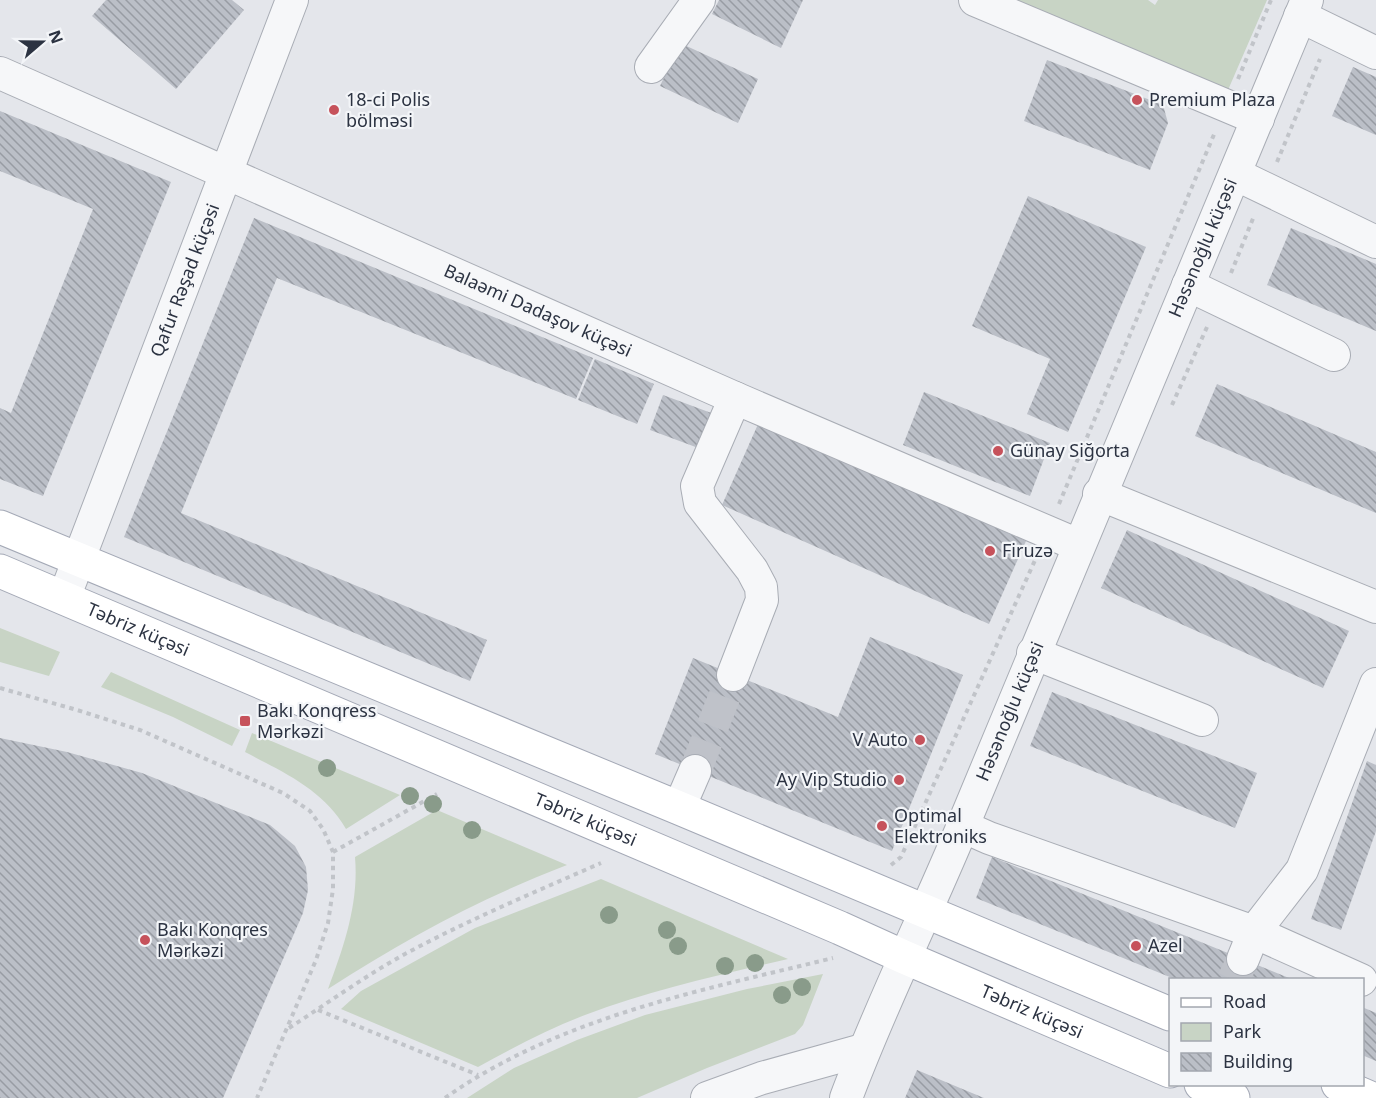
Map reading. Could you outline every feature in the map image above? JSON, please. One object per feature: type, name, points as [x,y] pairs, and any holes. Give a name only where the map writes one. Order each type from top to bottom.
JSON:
[{"type":"main road","points":[[0,527],[1169,1014]]},
{"type":"main road","name":"Təbriz küçəsi","points":[[0,571],[829,923],[1169,1071]]},
{"type":"main road","points":[[1206,1086],[1233,1098]]},
{"type":"main road","points":[[1343,1086],[1370,1098]]},
{"type":"street","name":"Qafur Rəşad küçəsi","points":[[64,598],[292,0]]},
{"type":"street","points":[[651,67],[699,0]]},
{"type":"street","points":[[975,0],[1258,118]]},
{"type":"street","points":[[1304,8],[1331,33],[1376,53]]},
{"type":"street","name":"Həsənoğlu küçəsi","points":[[904,957],[926,912],[1304,8]]},
{"type":"street","name":"Balaəmi Dadaşov küçəsi","points":[[0,74],[735,398],[1078,545]]},
{"type":"street","points":[[1235,174],[1376,242]]},
{"type":"street","points":[[1188,285],[1334,356]]},
{"type":"street","points":[[733,675],[762,600],[761,587],[752,570],[700,503],[697,486],[735,398]]},
{"type":"street","points":[[1100,494],[1376,607]]},
{"type":"street","points":[[1034,653],[1202,720]]},
{"type":"street","points":[[1249,945],[1302,870],[1376,684]]},
{"type":"street","points":[[679,808],[695,771]]},
{"type":"street","points":[[962,826],[1249,945],[1356,978]]},
{"type":"street","points":[[846,1098],[863,1050],[904,957]]},
{"type":"street","points":[[707,1098],[762,1078],[863,1050]]},
{"type":"path","points":[[1059,503],[1271,0]]},
{"type":"path","points":[[1171,408],[1220,299],[1331,33]]},
{"type":"path","points":[[891,866],[900,857],[1039,552]]},
{"type":"path","points":[[0,688],[140,730],[283,793],[310,811],[322,829],[333,852],[333,889],[328,923],[288,1029],[257,1098]]},
{"type":"path","points":[[333,852],[437,794]]},
{"type":"path","points":[[288,1029],[405,954],[469,921],[601,863]]},
{"type":"path","points":[[445,1098],[478,1075],[524,1051],[645,1005],[834,958]]},
{"type":"path","points":[[318,1010],[478,1075]]},
{"type":"green space","points":[[1016,0],[1148,0],[1155,5],[1158,0],[1267,0],[1228,90]]},
{"type":"green space","points":[[0,628],[60,652],[49,676],[0,662]]},
{"type":"green space","points":[[111,672],[240,730],[232,746],[173,717],[101,687]]},
{"type":"green space","points":[[252,733],[400,795],[346,829],[326,803],[301,783],[245,752]]},
{"type":"green space","points":[[437,810],[567,865],[444,921],[328,989],[349,924],[355,891],[355,857]]},
{"type":"green space","points":[[601,879],[788,959],[686,984],[610,1006],[558,1026],[478,1067],[341,1009],[361,991],[475,928]]},
{"type":"green space","points":[[823,974],[803,1025],[795,1034],[637,1098],[467,1098],[514,1068],[577,1040],[645,1015],[747,989]]},
{"type":"building","points":[[106,0],[232,0],[244,10],[176,89],[92,16]]},
{"type":"building","points":[[719,0],[803,0],[781,48],[712,14]]},
{"type":"building","points":[[680,43],[758,79],[738,123],[660,86]]},
{"type":"building","points":[[1047,60],[1163,105],[1168,123],[1150,170],[1024,121]]},
{"type":"building","points":[[1353,67],[1376,77],[1376,135],[1332,116]]},
{"type":"building","points":[[0,111],[171,182],[43,496],[0,479],[0,408],[11,413],[93,209],[0,171]]},
{"type":"building","points":[[1028,196],[1146,247],[1068,432],[1027,414],[1050,359],[972,326]]},
{"type":"building","points":[[254,218],[593,358],[576,399],[277,278],[181,513],[487,640],[470,681],[124,537]]},
{"type":"building","points":[[1291,228],[1376,264],[1376,331],[1267,285]]},
{"type":"building","points":[[595,359],[654,384],[637,424],[578,400]]},
{"type":"building","points":[[1217,384],[1376,452],[1376,513],[1195,436]]},
{"type":"building","points":[[924,392],[1050,443],[1030,496],[903,445]]},
{"type":"building","points":[[663,395],[714,414],[701,449],[650,430]]},
{"type":"building","points":[[759,422],[1026,541],[989,624],[722,505]]},
{"type":"building","points":[[1127,530],[1349,631],[1323,688],[1101,588]]},
{"type":"building","points":[[870,637],[963,675],[892,851],[655,754],[693,658],[838,717]]},
{"type":"building","points":[[1052,692],[1257,773],[1235,828],[1030,746]]},
{"type":"building","name":"Bakı Konqres Mərkəzi","points":[[0,738],[67,752],[142,773],[270,825],[295,846],[306,867],[308,890],[303,913],[223,1098],[0,1098]]},
{"type":"building","points":[[1367,761],[1376,765],[1376,831],[1341,930],[1311,919]]},
{"type":"building","points":[[992,857],[1289,978],[1172,978],[976,898]]},
{"type":"building","points":[[1364,1008],[1376,1013],[1376,1061],[1364,1056]]},
{"type":"building","points":[[917,1070],[984,1098],[905,1098]]},
{"type":"tunnel","points":[[695,771],[733,675]]},
{"type":"tunnel","points":[[1234,978],[1243,959]]},
{"type":"place","name":"Premium Plaza","points":[[1137,100]]},
{"type":"place","name":"18-ci Polis bölməsi","points":[[334,110]]},
{"type":"place","name":"Günay Siğorta","points":[[998,451]]},
{"type":"place","name":"Firuzə","points":[[990,551]]},
{"type":"place","name":"Bakı Konqress Mərkəzi","points":[[245,721]]},
{"type":"place","name":"V Auto","points":[[920,740]]},
{"type":"place","name":"Ay Vip Studio","points":[[899,780]]},
{"type":"place","name":"Optimal Elektroniks","points":[[882,826]]},
{"type":"place","name":"Bakı Konqres Mərkəzi","points":[[145,940]]},
{"type":"place","name":"Azel","points":[[1136,946]]}]
